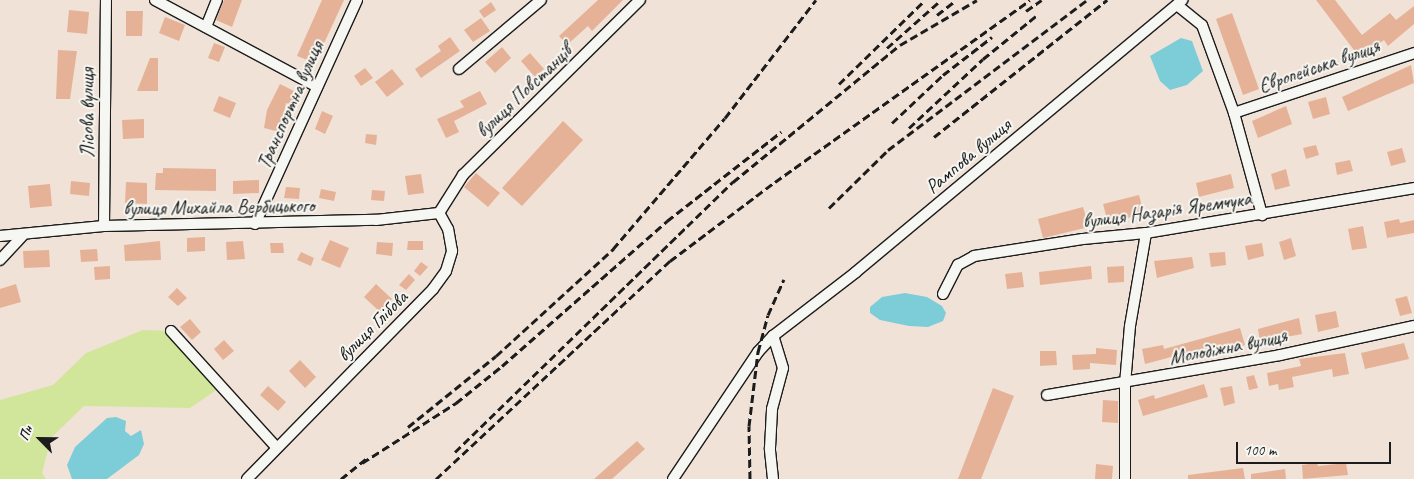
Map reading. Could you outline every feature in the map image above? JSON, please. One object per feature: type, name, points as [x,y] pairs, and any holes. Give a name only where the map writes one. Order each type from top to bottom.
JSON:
[{"type":"street","name":"Лісова вулиця","points":[[104,226],[106,0]]},
{"type":"street","points":[[155,0],[317,87]]},
{"type":"street","points":[[206,27],[217,0]]},
{"type":"street","name":"Транспортна вулиця","points":[[255,224],[357,0]]},
{"type":"street","points":[[459,69],[541,0]]},
{"type":"street","name":"вулиця Повстанців","points":[[439,213],[462,175],[640,0]]},
{"type":"street","points":[[1180,3],[1202,25],[1234,113],[1262,215]]},
{"type":"street","name":"Рампова вулиця","points":[[673,479],[758,352],[774,336],[856,272],[1180,3]]},
{"type":"street","name":"Європейська вулиця","points":[[1234,113],[1414,53]]},
{"type":"street","name":"вулиця Назарія Яремчука","points":[[943,294],[958,265],[974,256],[1083,239],[1146,233],[1414,188]]},
{"type":"street","name":"вулиця Михайла Вербицького","points":[[0,236],[22,236],[104,226],[376,220],[439,213]]},
{"type":"street","name":"вулиця Глібова","points":[[247,479],[276,447],[433,289],[446,271],[452,250],[448,229],[439,213]]},
{"type":"street","points":[[1125,479],[1125,384],[1134,299],[1146,233]]},
{"type":"street","points":[[0,260],[22,236]]},
{"type":"street","name":"Молодіжна вулиця","points":[[1047,395],[1125,384],[1414,326]]},
{"type":"street","points":[[171,331],[276,447]]},
{"type":"street","points":[[773,479],[770,448],[772,409],[783,368],[774,336]]},
{"type":"green space","points":[[143,330],[171,331],[221,387],[190,408],[84,406],[51,438],[42,473],[46,479],[0,479],[0,400],[53,385],[86,353]]},
{"type":"water","points":[[1181,38],[1192,41],[1203,71],[1187,85],[1170,90],[1160,81],[1150,56]]},
{"type":"water","points":[[905,293],[927,297],[942,306],[946,313],[943,321],[928,327],[909,326],[880,320],[870,313],[870,307],[882,297]]},
{"type":"water","points":[[116,417],[126,421],[125,431],[131,436],[141,430],[144,444],[139,455],[107,479],[72,479],[67,465],[75,447],[107,418]]},
{"type":"building","points":[[224,0],[242,0],[232,27],[216,20]]},
{"type":"building","points":[[322,0],[344,0],[315,63],[297,56]]},
{"type":"building","points":[[598,0],[623,0],[592,31],[588,26],[567,45],[559,36]]},
{"type":"building","points":[[1316,0],[1335,0],[1362,35],[1390,13],[1396,20],[1414,6],[1414,24],[1388,46],[1384,40],[1360,58]]},
{"type":"building","points":[[491,2],[496,10],[484,18],[479,11]]},
{"type":"building","points":[[69,10],[89,12],[87,34],[67,32]]},
{"type":"building","points":[[126,11],[143,11],[142,36],[126,36]]},
{"type":"building","points":[[1232,13],[1259,89],[1243,95],[1216,19]]},
{"type":"building","points":[[165,17],[185,25],[179,41],[159,33]]},
{"type":"building","points":[[481,18],[490,31],[473,42],[464,30]]},
{"type":"building","points":[[450,37],[460,51],[421,78],[415,69],[441,51],[438,46]]},
{"type":"building","points":[[214,43],[225,47],[219,62],[208,58]]},
{"type":"building","points":[[502,47],[511,58],[495,73],[485,62]]},
{"type":"building","points":[[58,50],[77,51],[70,99],[56,99]]},
{"type":"building","points":[[530,53],[544,69],[535,77],[521,61]]},
{"type":"building","points":[[150,58],[158,58],[158,91],[137,91]]},
{"type":"building","points":[[1411,65],[1414,83],[1348,111],[1342,97]]},
{"type":"building","points":[[365,68],[373,78],[361,86],[354,76]]},
{"type":"building","points":[[392,69],[404,84],[387,97],[375,82]]},
{"type":"building","points":[[280,84],[300,94],[294,106],[286,103],[280,132],[264,128],[267,110]]},
{"type":"building","points":[[480,91],[487,104],[454,121],[459,132],[446,138],[437,119],[464,107],[460,101]]},
{"type":"building","points":[[219,96],[236,103],[230,118],[213,111]]},
{"type":"building","points":[[1326,97],[1330,114],[1313,119],[1308,102]]},
{"type":"building","points":[[1286,106],[1292,124],[1258,138],[1252,121]]},
{"type":"building","points":[[322,111],[333,116],[325,134],[315,129]]},
{"type":"building","points":[[144,119],[144,138],[123,139],[122,120]]},
{"type":"building","points":[[563,121],[583,140],[522,206],[502,188]]},
{"type":"building","points":[[366,134],[377,135],[376,145],[365,143]]},
{"type":"building","points":[[1316,145],[1319,155],[1306,159],[1303,148]]},
{"type":"building","points":[[1402,148],[1406,162],[1391,166],[1387,152]]},
{"type":"building","points":[[1350,160],[1353,171],[1337,175],[1335,163]]},
{"type":"building","points":[[163,168],[216,169],[216,191],[155,190],[156,173],[163,173]]},
{"type":"building","points":[[1286,169],[1290,186],[1275,190],[1271,174]]},
{"type":"building","points":[[476,173],[500,193],[488,207],[464,187]]},
{"type":"building","points":[[421,174],[424,193],[408,195],[405,176]]},
{"type":"building","points":[[1231,174],[1234,188],[1199,197],[1196,183]]},
{"type":"building","points":[[259,180],[259,193],[233,194],[233,181]]},
{"type":"building","points":[[71,181],[90,183],[89,196],[70,194]]},
{"type":"building","points":[[126,182],[147,183],[147,204],[125,203]]},
{"type":"building","points":[[50,184],[52,206],[30,208],[28,186]]},
{"type":"building","points":[[286,187],[300,188],[299,199],[284,198]]},
{"type":"building","points":[[321,189],[336,192],[334,201],[319,198]]},
{"type":"building","points":[[372,190],[385,191],[384,201],[371,200]]},
{"type":"building","points":[[1139,195],[1144,214],[1108,223],[1103,204]]},
{"type":"building","points":[[1083,207],[1089,227],[1043,238],[1038,219]]},
{"type":"building","points":[[1399,219],[1400,223],[1414,220],[1414,233],[1387,238],[1384,222]]},
{"type":"building","points":[[1363,226],[1367,248],[1352,250],[1348,229]]},
{"type":"building","points":[[205,237],[205,251],[187,252],[187,238]]},
{"type":"building","points":[[1291,238],[1296,256],[1284,260],[1279,242]]},
{"type":"building","points":[[330,240],[349,248],[340,268],[321,260]]},
{"type":"building","points":[[160,241],[161,260],[125,261],[124,245]]},
{"type":"building","points":[[243,241],[245,259],[227,260],[226,242]]},
{"type":"building","points":[[408,241],[423,241],[423,250],[407,250]]},
{"type":"building","points":[[377,242],[393,243],[392,256],[376,254]]},
{"type":"building","points":[[270,243],[283,243],[284,253],[271,253]]},
{"type":"building","points":[[1262,243],[1264,256],[1248,260],[1245,246]]},
{"type":"building","points":[[97,249],[98,261],[81,262],[80,250]]},
{"type":"building","points":[[49,250],[50,267],[24,268],[23,251]]},
{"type":"building","points":[[301,252],[314,258],[311,266],[297,260]]},
{"type":"building","points":[[1225,252],[1226,265],[1211,267],[1209,253]]},
{"type":"building","points":[[1192,257],[1194,268],[1157,278],[1154,261]]},
{"type":"building","points":[[421,262],[428,267],[420,276],[414,271]]},
{"type":"building","points":[[110,266],[110,279],[95,280],[94,267]]},
{"type":"building","points":[[1091,266],[1092,279],[1040,285],[1039,272]]},
{"type":"building","points":[[1124,266],[1124,282],[1108,283],[1107,267]]},
{"type":"building","points":[[1022,272],[1024,287],[1007,289],[1005,274]]},
{"type":"building","points":[[409,274],[415,280],[406,290],[399,285]]},
{"type":"building","points":[[16,284],[21,302],[0,308],[0,289]]},
{"type":"building","points":[[376,284],[392,299],[380,312],[364,297]]},
{"type":"building","points":[[177,288],[187,298],[178,306],[168,297]]},
{"type":"building","points":[[1407,296],[1412,313],[1400,316],[1395,299]]},
{"type":"building","points":[[1336,311],[1339,327],[1318,332],[1315,315]]},
{"type":"building","points":[[1299,318],[1302,334],[1260,342],[1258,329]]},
{"type":"building","points":[[190,319],[201,332],[192,340],[180,327]]},
{"type":"building","points":[[1240,328],[1245,345],[1230,350],[1228,346],[1206,352],[1205,348],[1145,364],[1142,349],[1163,345],[1164,349]]},
{"type":"building","points":[[224,340],[234,351],[223,360],[214,349]]},
{"type":"building","points":[[1404,343],[1409,359],[1365,369],[1361,353]]},
{"type":"building","points":[[1096,348],[1117,350],[1116,365],[1090,363],[1090,369],[1073,370],[1072,355],[1096,354]]},
{"type":"building","points":[[1040,351],[1056,351],[1057,365],[1040,366]]},
{"type":"building","points":[[1345,353],[1349,374],[1333,377],[1332,369],[1292,377],[1294,387],[1279,390],[1278,384],[1269,386],[1267,373],[1301,366],[1299,359]]},
{"type":"building","points":[[300,360],[316,377],[305,388],[289,371]]},
{"type":"building","points":[[1254,375],[1258,388],[1249,390],[1246,377]]},
{"type":"building","points":[[1204,384],[1208,397],[1143,416],[1138,400],[1154,395],[1155,399]]},
{"type":"building","points":[[268,386],[286,402],[278,411],[260,395]]},
{"type":"building","points":[[1232,386],[1235,403],[1224,406],[1220,388]]},
{"type":"building","points":[[993,388],[1014,396],[981,479],[958,479]]},
{"type":"building","points":[[1103,400],[1118,401],[1118,423],[1102,422]]},
{"type":"building","points":[[637,441],[645,449],[612,479],[594,479]]},
{"type":"building","points":[[1317,463],[1318,466],[1346,463],[1348,475],[1303,479],[1302,465]]},
{"type":"building","points":[[1096,464],[1113,466],[1112,479],[1095,479]]},
{"type":"building","points":[[1243,468],[1245,479],[1188,479],[1188,475]]},
{"type":"building","points":[[1285,469],[1286,479],[1251,479],[1251,474]]},
{"type":"railway","points":[[408,427],[496,356],[613,249],[725,118],[816,0]]},
{"type":"railway","points":[[839,84],[925,0]]},
{"type":"railway","points":[[887,48],[941,0]]},
{"type":"railway","points":[[937,15],[956,0]]},
{"type":"railway","points":[[455,452],[733,182],[900,45],[977,0]]},
{"type":"railway","points":[[436,479],[670,261],[775,182],[1030,0]]},
{"type":"railway","points":[[1026,11],[1042,0]]},
{"type":"railway","points":[[829,208],[888,150],[1087,0]]},
{"type":"railway","points":[[934,137],[1107,0]]},
{"type":"railway","points":[[909,128],[983,59],[1036,16]]},
{"type":"railway","points":[[892,123],[943,75],[992,37]]},
{"type":"railway","points":[[362,463],[456,403],[502,366],[667,221],[781,132]]},
{"type":"railway","points":[[750,479],[749,426],[758,352],[768,315],[784,279]]},
{"type":"railway","points":[[341,479],[366,459]]}]
